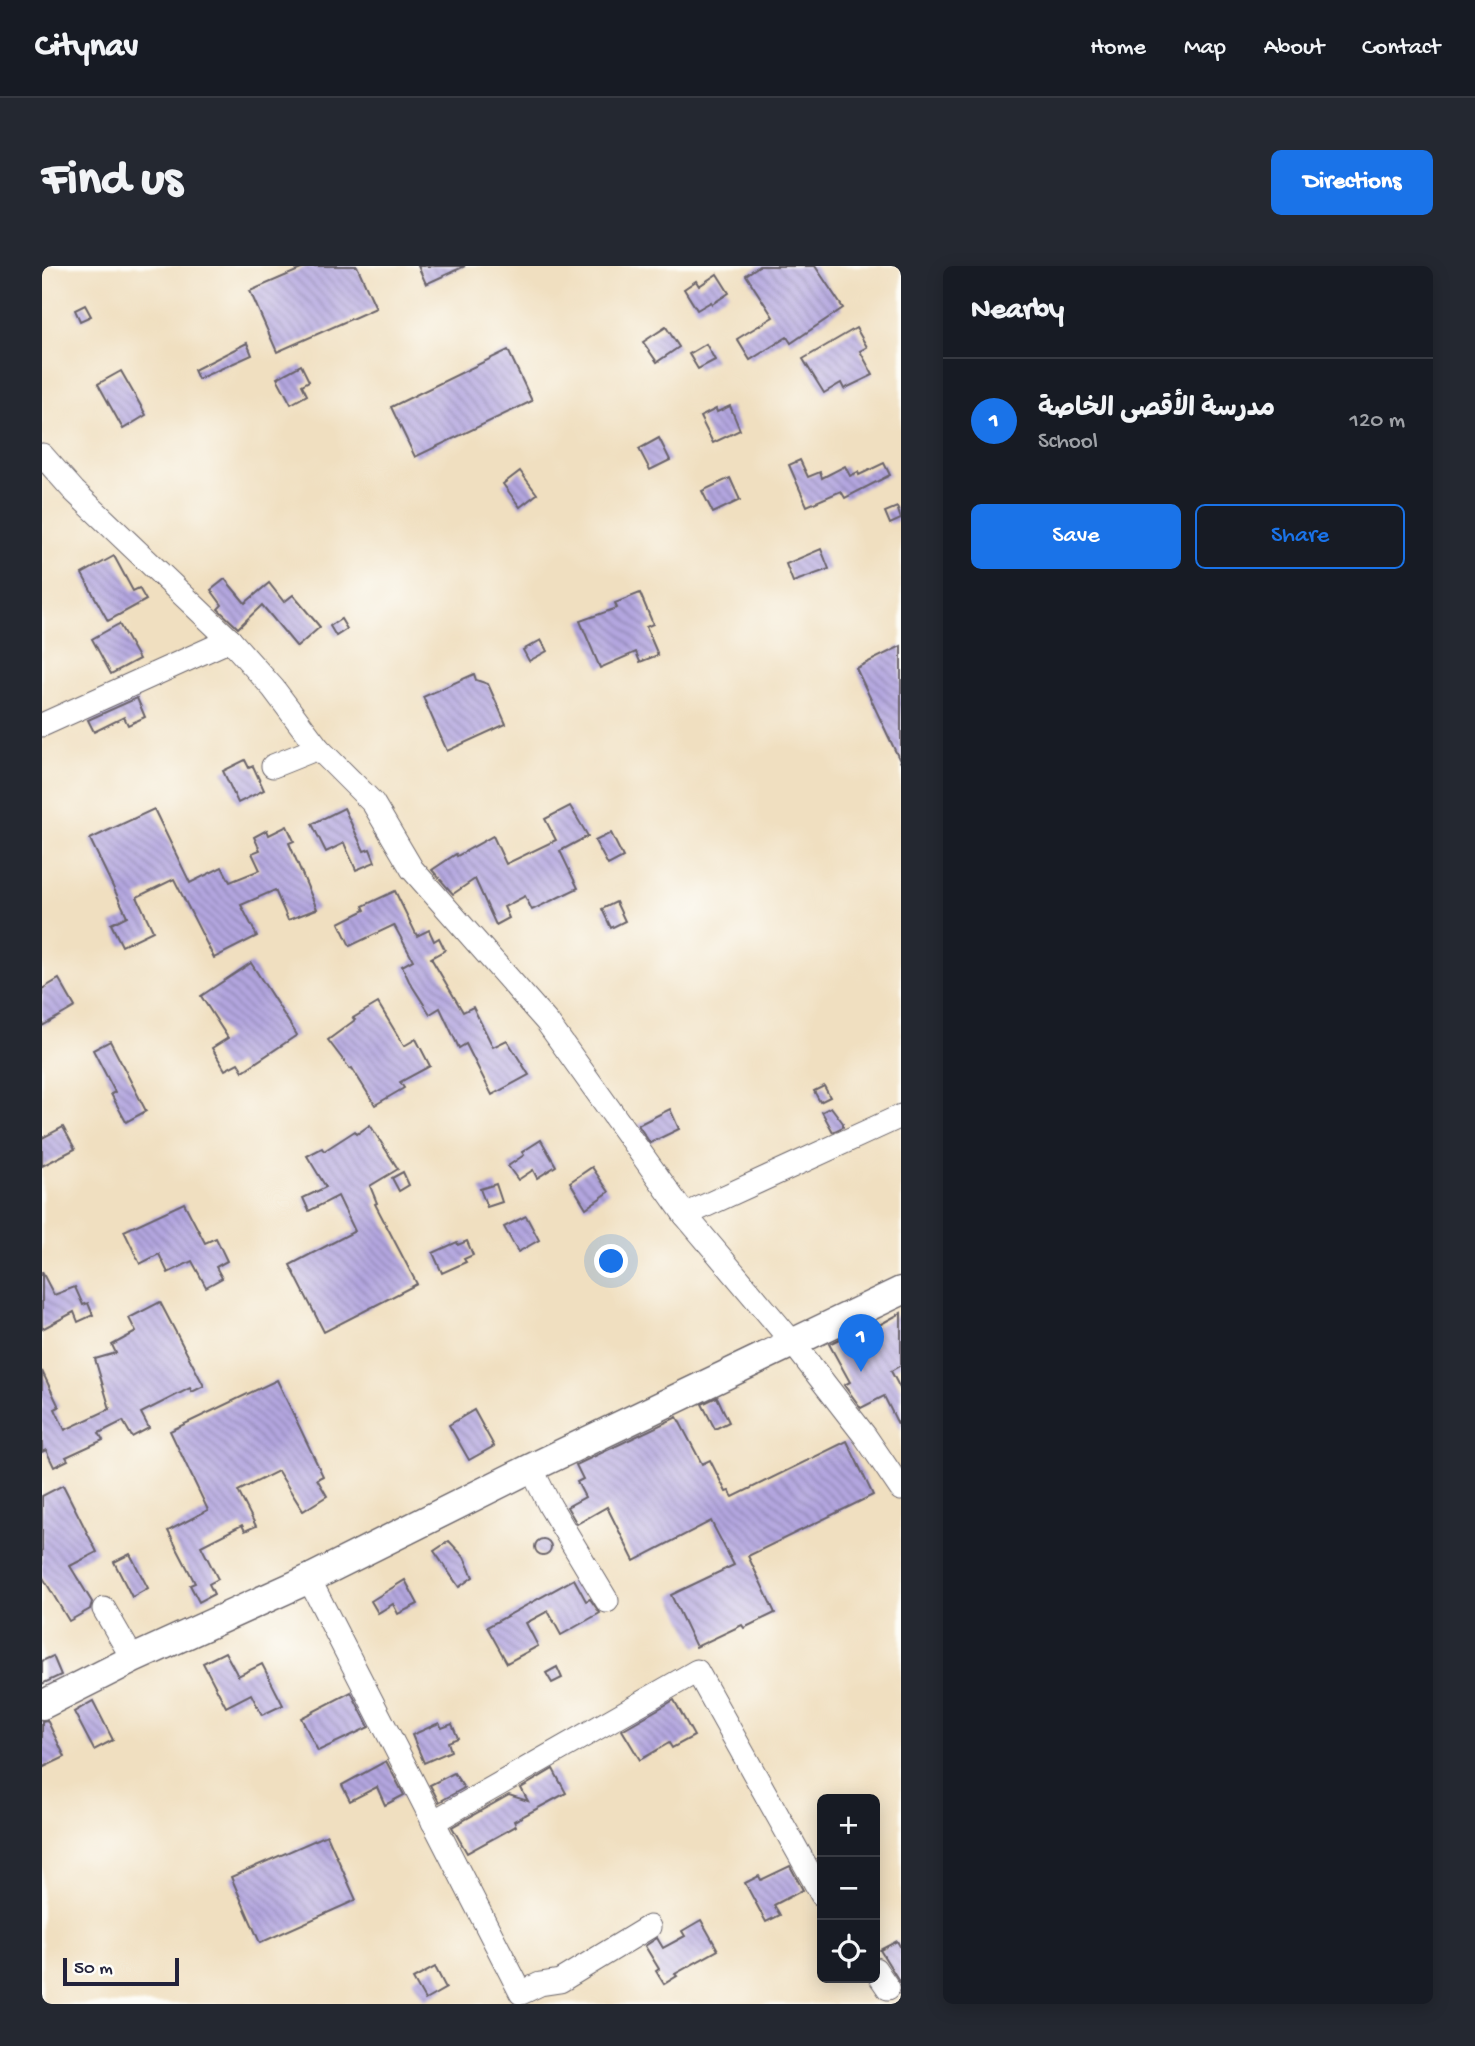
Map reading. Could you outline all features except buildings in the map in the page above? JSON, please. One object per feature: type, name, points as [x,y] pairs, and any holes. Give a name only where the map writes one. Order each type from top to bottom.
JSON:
[{"type":"main road","points":[[42,1705],[133,1659],[309,1579],[531,1468],[901,1292]]},
{"type":"street","points":[[42,455],[74,491],[230,640],[273,688],[317,748],[373,803],[412,869],[547,1022],[685,1215],[793,1343],[865,1436],[901,1489]]},
{"type":"street","points":[[42,725],[230,640]]},
{"type":"street","points":[[273,766],[317,748]]},
{"type":"street","points":[[685,1215],[901,1116]]},
{"type":"street","points":[[531,1468],[550,1506],[607,1601]]},
{"type":"street","points":[[309,1579],[520,1993],[540,1984],[560,1981],[649,1927]]},
{"type":"street","points":[[104,1609],[133,1659]]},
{"type":"street","points":[[433,1822],[697,1671],[817,1886]]},
{"type":"place","name":"مدرسة الأقصى الخاصة","points":[[861,1372]]}]
